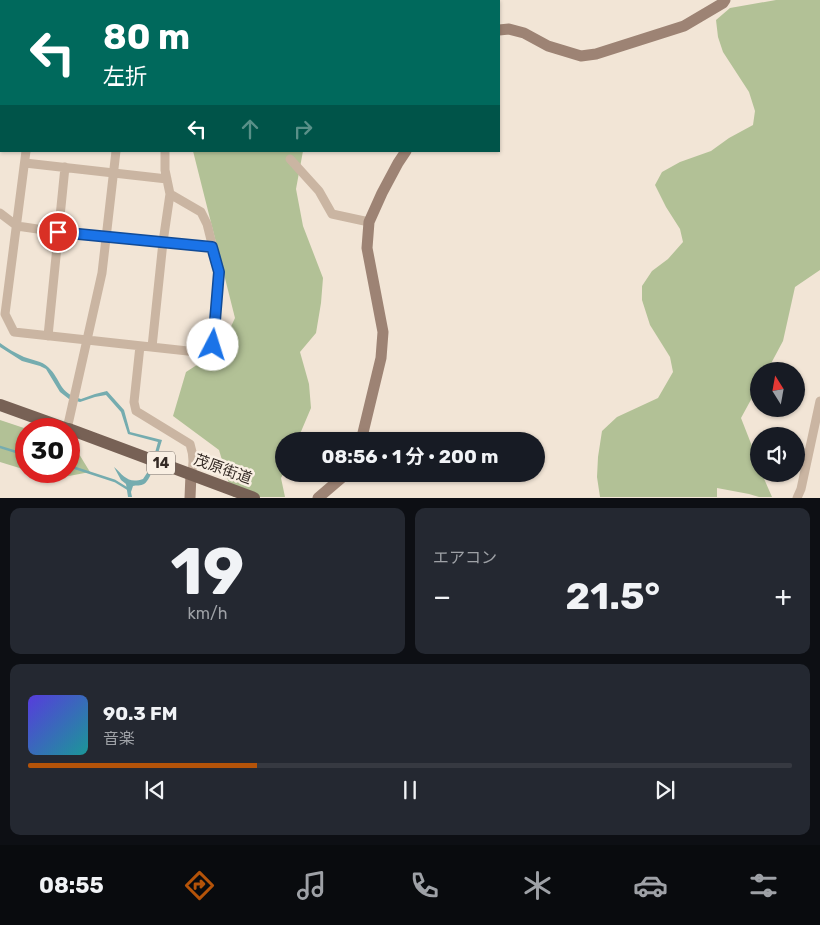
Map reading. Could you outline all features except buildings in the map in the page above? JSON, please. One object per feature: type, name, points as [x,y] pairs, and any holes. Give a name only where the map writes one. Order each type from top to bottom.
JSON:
[{"type":"main road","name":"茂原街道","points":[[0,405],[37,418]]},
{"type":"main road","name":"茂原街道","points":[[80,433],[254,498]]},
{"type":"street","points":[[500,30],[509,29],[548,46],[581,56],[589,55],[684,26],[725,0]]},
{"type":"street","points":[[26,152],[4,314],[14,332],[206,353],[213,345],[219,272],[207,224],[201,212],[170,194]]},
{"type":"street","points":[[70,418],[102,273],[116,152]]},
{"type":"street","points":[[152,347],[170,194],[165,170],[165,152]]},
{"type":"street","points":[[362,432],[381,358],[383,332],[367,248],[369,222],[382,193],[405,152]]},
{"type":"street","points":[[290,159],[319,190],[332,214],[369,222]]},
{"type":"street","points":[[24,163],[167,179]]},
{"type":"street","points":[[48,336],[65,167]]},
{"type":"street","points":[[0,213],[17,226],[58,232],[212,247]]},
{"type":"street","points":[[140,346],[135,408],[141,414],[190,444],[193,468],[190,498]]},
{"type":"street","points":[[798,498],[820,401]]},
{"type":"street","points":[[318,498],[337,482]]},
{"type":"green space","points":[[776,0],[820,0],[820,270],[795,287],[783,341],[772,362],[750,362],[750,402],[741,418],[750,441],[750,482],[765,482],[772,497],[759,497],[717,488],[717,497],[600,497],[597,477],[602,431],[617,417],[658,398],[673,372],[670,357],[650,325],[642,300],[642,286],[652,271],[668,259],[683,242],[680,229],[655,185],[662,172],[680,162],[711,151],[729,138],[753,125],[755,111],[749,92],[723,52],[718,37],[716,20],[730,8]]},
{"type":"green space","points":[[193,152],[303,152],[296,189],[303,226],[323,278],[316,333],[300,352],[309,384],[311,408],[301,432],[275,432],[275,482],[282,482],[285,497],[233,497],[219,450],[173,416],[186,372],[220,350],[235,318]]},
{"type":"green space","points":[[0,420],[15,425],[15,467],[0,462]]},
{"type":"green space","points":[[80,456],[90,472],[80,474]]},
{"type":"water","points":[[0,343],[24,357],[46,365],[64,390],[74,396],[81,399],[107,391],[124,410],[130,432],[162,440],[150,477],[144,484],[133,486],[132,497],[128,497],[126,484],[121,480],[114,467],[130,480],[143,479],[151,467],[158,442],[128,434],[121,412],[106,395],[80,402],[69,399],[60,392],[46,369],[22,361],[0,347]]},
{"type":"waterway","points":[[0,447],[15,452]]},
{"type":"waterway","points":[[80,470],[115,481],[128,489]]},
{"type":"route","points":[[58,232],[212,247],[219,272],[213,345]]}]
